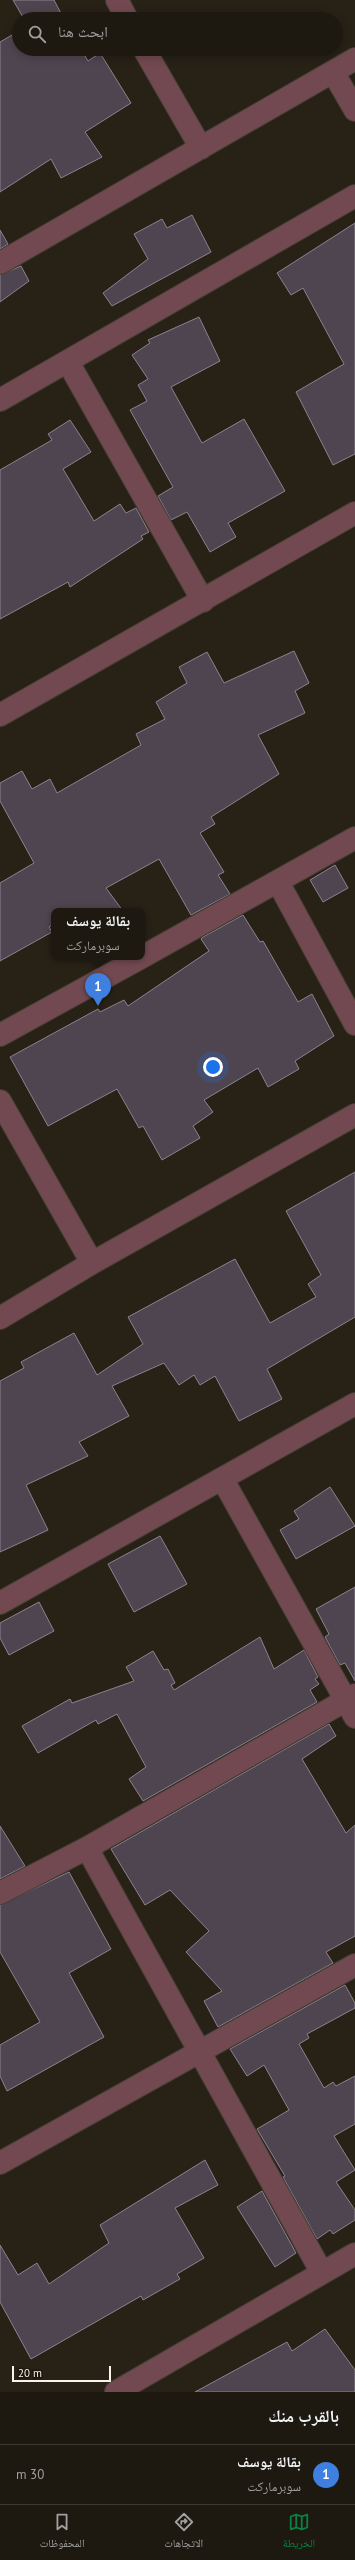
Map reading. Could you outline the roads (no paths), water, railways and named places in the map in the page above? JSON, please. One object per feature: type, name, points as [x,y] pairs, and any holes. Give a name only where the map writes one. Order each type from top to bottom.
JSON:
[{"type":"street","points":[[116,0],[123,12]]},
{"type":"street","points":[[148,56],[201,148]]},
{"type":"street","points":[[0,263],[355,59]]},
{"type":"street","points":[[333,72],[355,110]]},
{"type":"street","points":[[0,400],[355,196]]},
{"type":"street","points":[[68,362],[203,601]]},
{"type":"street","points":[[0,715],[203,601],[355,513]]},
{"type":"street","points":[[145,955],[355,838]]},
{"type":"street","points":[[278,882],[355,1024]]},
{"type":"street","points":[[0,1035],[137,960]]},
{"type":"street","points":[[0,1101],[92,1263]]},
{"type":"street","points":[[0,1318],[92,1263],[355,1115]]},
{"type":"street","points":[[0,1603],[223,1480],[355,1404]]},
{"type":"street","points":[[0,1894],[352,1704],[223,1480]]},
{"type":"street","points":[[87,1848],[198,2053],[322,2273]]},
{"type":"street","points":[[0,2163],[355,1966]]},
{"type":"street","points":[[116,2392],[355,2254]]},
{"type":"place","name":"بقالة يوسف","points":[[98,1006]]}]
